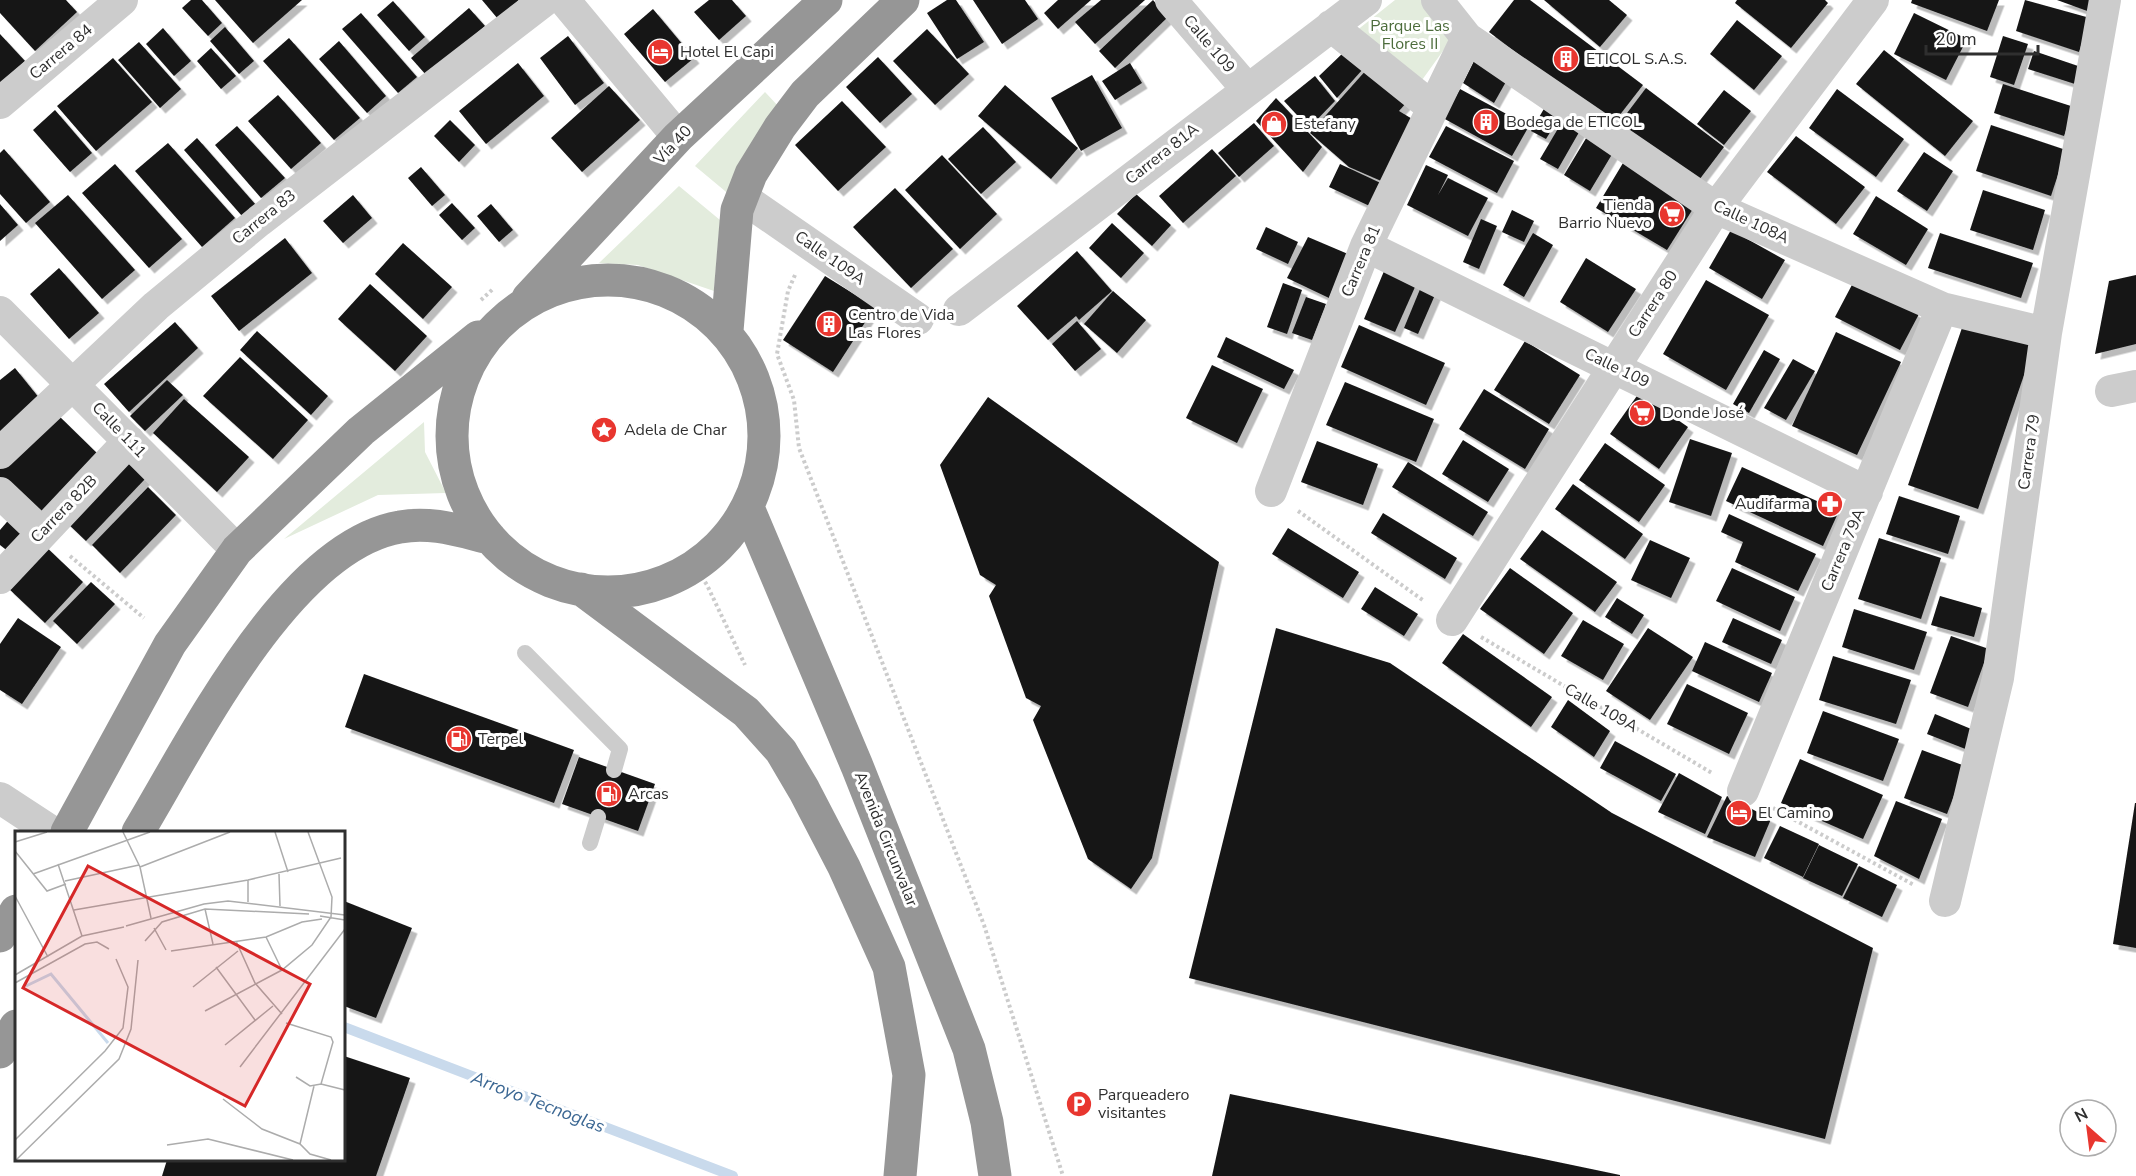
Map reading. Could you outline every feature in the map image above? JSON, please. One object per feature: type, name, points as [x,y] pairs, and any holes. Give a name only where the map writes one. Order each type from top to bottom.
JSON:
[{"type":"highway","name":"Vía 40","points":[[519,305],[678,137],[826,0]]},
{"type":"highway","points":[[727,331],[737,210],[751,174],[780,127],[805,94],[903,0]]},
{"type":"highway","points":[[68,831],[170,644],[237,550],[361,431],[519,305],[612,279],[652,291],[693,308],[727,331],[748,362],[759,399],[762,437],[760,473],[749,510],[726,542],[695,567],[659,584],[620,592],[581,589],[547,579],[517,562],[490,537],[469,508],[456,474],[451,433],[458,387],[478,346],[519,305]]},
{"type":"highway","name":"Avenida Circunvalar","points":[[749,510],[857,766],[969,1049],[987,1122],[995,1176]]},
{"type":"highway","points":[[139,831],[258,638],[323,564],[346,547],[372,534],[401,526],[434,525],[490,537]]},
{"type":"highway","points":[[581,589],[746,712],[781,751],[804,790],[844,867],[889,968],[909,1076],[900,1176]]},
{"type":"highway","points":[[0,936],[15,913]]},
{"type":"highway","points":[[0,1052],[15,1028]]},
{"type":"street","name":"Carrera 84","points":[[0,103],[123,0]]},
{"type":"street","name":"Carrera 83","points":[[0,453],[156,306],[259,221],[544,0]]},
{"type":"street","points":[[564,0],[678,137]]},
{"type":"street","name":"Calle 109","points":[[1172,0],[1247,89]]},
{"type":"street","name":"Carrera 81A","points":[[959,310],[1366,0]]},
{"type":"street","name":"Calle 108A","points":[[1437,0],[1467,38],[1716,208],[1942,308],[2046,333]]},
{"type":"street","name":"Carrera 79","points":[[1945,901],[1998,678],[2046,333],[2105,0]]},
{"type":"street","name":"Carrera 80","points":[[1452,620],[1612,366],[1716,208],[1866,3]]},
{"type":"street","points":[[1331,26],[1432,107]]},
{"type":"street","name":"Carrera 81","points":[[1271,491],[1366,246],[1467,38]]},
{"type":"street","name":"Calle 109A","points":[[743,198],[918,319]]},
{"type":"street","name":"Calle 109","points":[[1366,246],[1867,492]]},
{"type":"street","name":"Carrera 79A","points":[[1743,791],[1942,308]]},
{"type":"street","name":"Calle 111","points":[[0,312],[237,550]]},
{"type":"street","name":"Carrera 82B","points":[[0,578],[129,441]]},
{"type":"street","points":[[0,493],[41,532]]},
{"type":"street","points":[[0,798],[50,831]]},
{"type":"lane","points":[[525,653],[620,749],[614,770]]},
{"type":"lane","points":[[590,843],[598,817]]},
{"type":"path","points":[[810,244],[788,291],[777,354],[794,400],[799,448],[890,676],[984,925],[1063,1176]]},
{"type":"path","name":"Calle 109A","points":[[1271,491],[1452,620],[1743,791],[1945,901]]},
{"type":"path","points":[[41,532],[152,624]]},
{"type":"path","points":[[695,567],[707,585],[745,667]]},
{"type":"green space","name":"Parque Las Flores II","points":[[1395,0],[1427,0],[1458,30],[1417,87],[1351,35]]},
{"type":"green space","points":[[765,92],[780,108],[731,196],[695,166]]},
{"type":"green space","points":[[679,186],[720,220],[714,291],[638,265],[599,263]]},
{"type":"green space","points":[[424,422],[425,452],[446,493],[378,495],[284,539]]},
{"type":"building","points":[[0,0],[66,0],[77,12],[35,51],[0,13]]},
{"type":"building","points":[[191,0],[202,0],[222,23],[208,36],[182,8]]},
{"type":"building","points":[[215,0],[302,0],[253,43]]},
{"type":"building","points":[[482,0],[519,0],[498,19]]},
{"type":"building","points":[[709,0],[732,0],[746,16],[719,40],[694,12]]},
{"type":"building","points":[[947,0],[956,0],[984,42],[957,59],[927,13]]},
{"type":"building","points":[[973,0],[1025,0],[1038,19],[1002,44]]},
{"type":"building","points":[[1058,0],[1091,0],[1058,29],[1044,13]]},
{"type":"building","points":[[1101,0],[1145,0],[1095,44],[1075,22]]},
{"type":"building","points":[[1153,0],[1168,17],[1115,68],[1099,51]]},
{"type":"building","name":"ETICOL S.A.S.","points":[[1514,0],[1530,0],[1643,85],[1612,125],[1489,32]]},
{"type":"building","points":[[1544,0],[1609,0],[1627,15],[1600,47]]},
{"type":"building","points":[[1737,0],[1825,0],[1828,3],[1791,48],[1735,3]]},
{"type":"building","points":[[1912,0],[1999,0],[1987,31],[1911,3]]},
{"type":"building","points":[[2025,0],[2090,18],[2079,52],[2016,31]]},
{"type":"building","points":[[2057,0],[2095,0],[2090,12]]},
{"type":"building","points":[[393,1],[425,37],[409,51],[377,15]]},
{"type":"building","points":[[469,8],[485,26],[427,76],[411,58]]},
{"type":"building","points":[[653,9],[694,58],[665,82],[624,34]]},
{"type":"building","points":[[361,13],[417,77],[398,93],[342,29]]},
{"type":"building","points":[[1914,13],[1967,39],[1946,80],[1894,54]]},
{"type":"building","points":[[1737,20],[1782,56],[1754,90],[1710,54]]},
{"type":"building","points":[[225,27],[254,61],[239,74],[210,41]]},
{"type":"building","points":[[163,28],[191,61],[174,76],[146,44]]},
{"type":"building","points":[[927,29],[969,74],[935,105],[893,61]]},
{"type":"building","points":[[0,34],[25,61],[0,84]]},
{"type":"building","points":[[568,36],[604,83],[575,105],[540,58]]},
{"type":"building","points":[[2003,36],[2028,44],[2014,85],[1990,77]]},
{"type":"building","points":[[289,38],[360,118],[334,140],[263,61]]},
{"type":"building","points":[[339,41],[386,96],[367,113],[319,59]]},
{"type":"building","points":[[139,42],[181,89],[160,108],[118,60]]},
{"type":"building","points":[[211,48],[236,76],[221,89],[197,61]]},
{"type":"building","points":[[1884,50],[1973,121],[1945,156],[1856,84]]},
{"type":"building","points":[[2034,51],[2081,67],[2075,84],[2028,69]]},
{"type":"building","points":[[1344,52],[1363,69],[1337,98],[1319,76]]},
{"type":"building","points":[[878,57],[912,94],[880,123],[846,87]]},
{"type":"building","points":[[113,58],[152,102],[96,151],[57,106]]},
{"type":"building","points":[[1474,61],[1507,80],[1494,103],[1463,83]]},
{"type":"building","points":[[518,63],[544,96],[486,144],[459,111]]},
{"type":"building","points":[[1130,63],[1142,83],[1115,100],[1102,81]]},
{"type":"building","points":[[1368,68],[1407,102],[1399,111],[1419,123],[1388,184],[1349,167],[1310,133]]},
{"type":"building","points":[[1092,75],[1122,128],[1081,151],[1051,98]]},
{"type":"building","points":[[1315,76],[1335,101],[1309,128],[1284,101]]},
{"type":"building","points":[[2003,84],[2074,107],[2064,136],[1994,113]]},
{"type":"building","points":[[1005,85],[1078,148],[1051,179],[978,116]]},
{"type":"building","points":[[609,86],[640,120],[582,172],[551,138]]},
{"type":"building","points":[[1646,88],[1724,147],[1693,188],[1615,129]]},
{"type":"building","name":"Bodega de ETICOL","points":[[1460,89],[1529,126],[1512,156],[1443,118]]},
{"type":"building","points":[[1837,89],[1904,139],[1876,177],[1809,128]]},
{"type":"building","points":[[1724,90],[1751,111],[1724,145],[1697,124]]},
{"type":"building","points":[[278,95],[321,143],[291,169],[248,121]]},
{"type":"building","points":[[1276,98],[1322,147],[1303,172],[1256,121]]},
{"type":"building","points":[[842,101],[886,147],[838,191],[795,145]]},
{"type":"building","points":[[1545,107],[1560,116],[1546,139],[1531,131]]},
{"type":"building","points":[[55,110],[92,153],[70,172],[33,130]]},
{"type":"building","points":[[1569,110],[1586,120],[1558,169],[1540,159]]},
{"type":"building","points":[[450,120],[475,145],[459,162],[434,136]]},
{"type":"building","points":[[1254,123],[1274,146],[1239,177],[1218,153]]},
{"type":"building","points":[[1991,125],[2066,150],[2051,196],[1976,171]]},
{"type":"building","points":[[237,126],[285,178],[261,198],[215,145]]},
{"type":"building","points":[[1446,126],[1514,161],[1497,193],[1429,157]]},
{"type":"building","points":[[983,127],[1016,162],[981,194],[948,159]]},
{"type":"building","points":[[1591,130],[1617,146],[1590,191],[1564,175]]},
{"type":"building","points":[[1796,136],[1865,187],[1836,224],[1767,172]]},
{"type":"building","points":[[197,138],[256,205],[242,216],[184,150]]},
{"type":"building","points":[[168,143],[235,218],[202,247],[135,171]]},
{"type":"building","points":[[4,149],[50,202],[26,223],[0,194],[0,153]]},
{"type":"building","points":[[1212,149],[1236,176],[1183,223],[1159,196]]},
{"type":"building","points":[[1924,152],[1953,171],[1927,211],[1897,191]]},
{"type":"building","points":[[942,155],[997,214],[960,249],[905,190]]},
{"type":"building","points":[[1626,158],[1696,204],[1667,250],[1596,208]]},
{"type":"building","points":[[115,164],[182,239],[149,268],[82,193]]},
{"type":"building","points":[[1340,164],[1387,186],[1376,209],[1329,187]]},
{"type":"building","points":[[1426,165],[1448,175],[1438,195],[1448,178],[1488,198],[1468,236],[1407,205]]},
{"type":"building","points":[[421,167],[445,195],[432,206],[408,178]]},
{"type":"building","points":[[895,188],[953,249],[911,288],[853,227]]},
{"type":"building","points":[[1983,190],[2045,210],[2033,250],[1970,230]]},
{"type":"building","points":[[1136,194],[1171,225],[1152,246],[1117,214]]},
{"type":"building","points":[[68,195],[135,270],[102,299],[35,223]]},
{"type":"building","points":[[353,195],[372,218],[343,243],[323,221]]},
{"type":"building","points":[[1876,196],[1928,229],[1906,265],[1853,234]]},
{"type":"building","points":[[452,203],[475,228],[462,240],[439,215]]},
{"type":"building","points":[[0,204],[18,225],[0,241]]},
{"type":"building","points":[[491,204],[513,230],[499,242],[477,216]]},
{"type":"building","points":[[1512,210],[1534,221],[1524,242],[1502,232]]},
{"type":"building","points":[[1481,219],[1497,226],[1479,269],[1463,262]]},
{"type":"building","points":[[1112,223],[1144,253],[1121,278],[1089,248]]},
{"type":"building","points":[[1266,227],[1298,242],[1288,264],[1256,249]]},
{"type":"building","points":[[1731,230],[1785,260],[1762,299],[1709,268]]},
{"type":"building","points":[[1533,233],[1553,245],[1524,297],[1503,285]]},
{"type":"building","points":[[1940,233],[2033,263],[2021,298],[1928,268]]},
{"type":"building","points":[[1308,237],[1348,254],[1329,298],[1287,278]]},
{"type":"building","points":[[285,238],[312,273],[239,331],[211,296]]},
{"type":"building","points":[[403,243],[452,287],[423,319],[375,274]]},
{"type":"building","points":[[1077,251],[1112,291],[1079,320],[1076,316],[1048,340],[1017,306]]},
{"type":"building","points":[[1586,258],[1636,289],[1608,332],[1560,302]]},
{"type":"building","points":[[1387,264],[1419,278],[1395,332],[1364,319]]},
{"type":"building","points":[[59,268],[99,313],[69,339],[30,294]]},
{"type":"building","points":[[2136,275],[2136,344],[2095,354],[2109,281]]},
{"type":"building","name":"Centro de Vida Las Flores","points":[[825,276],[875,307],[833,372],[783,340]]},
{"type":"building","points":[[1706,280],[1769,315],[1726,390],[1663,354]]},
{"type":"building","points":[[1854,281],[1919,314],[1900,350],[1835,317]]},
{"type":"building","points":[[1423,282],[1438,288],[1418,334],[1404,328]]},
{"type":"building","points":[[1283,283],[1302,290],[1287,334],[1267,327]]},
{"type":"building","points":[[370,284],[427,336],[395,371],[338,319]]},
{"type":"building","points":[[1113,291],[1146,320],[1117,353],[1084,324]]},
{"type":"building","points":[[1306,297],[1326,304],[1312,340],[1292,333]]},
{"type":"building","points":[[1077,321],[1101,349],[1075,371],[1052,344]]},
{"type":"building","points":[[175,322],[198,348],[129,412],[104,384]]},
{"type":"building","points":[[1964,322],[2034,346],[1978,509],[1908,485]]},
{"type":"building","points":[[1359,325],[1445,363],[1426,405],[1341,367]]},
{"type":"building","points":[[257,331],[328,396],[311,415],[240,350]]},
{"type":"building","points":[[1836,332],[1901,362],[1857,455],[1792,426]]},
{"type":"building","points":[[1226,337],[1294,370],[1284,389],[1217,357]]},
{"type":"building","points":[[1525,341],[1580,375],[1549,424],[1494,390]]},
{"type":"building","points":[[1764,350],[1780,359],[1749,413],[1733,404]]},
{"type":"building","points":[[240,357],[308,420],[273,459],[203,396]]},
{"type":"building","points":[[1793,359],[1815,371],[1786,420],[1764,408]]},
{"type":"building","points":[[1212,365],[1263,389],[1237,443],[1186,418]]},
{"type":"building","points":[[15,368],[40,399],[0,433],[0,380]]},
{"type":"building","points":[[167,380],[183,395],[145,431],[130,416]]},
{"type":"building","points":[[1345,382],[1434,419],[1416,462],[1326,425]]},
{"type":"building","points":[[1484,389],[1549,429],[1525,469],[1459,429]]},
{"type":"building","points":[[1639,393],[1688,427],[1659,469],[1610,434]]},
{"type":"building","points":[[988,397],[1219,562],[1152,858],[1131,889],[1088,859],[1033,720],[1041,706],[1026,698],[989,596],[996,585],[980,575],[940,465]]},
{"type":"building","points":[[184,399],[249,457],[217,492],[153,433]]},
{"type":"building","points":[[58,415],[101,457],[44,517],[0,479],[0,467]]},
{"type":"building","points":[[1690,439],[1732,453],[1711,516],[1669,502]]},
{"type":"building","points":[[1463,440],[1509,469],[1488,502],[1442,474]]},
{"type":"building","points":[[1317,441],[1378,464],[1363,505],[1301,482]]},
{"type":"building","points":[[1605,443],[1665,485],[1639,522],[1579,480]]},
{"type":"building","points":[[123,458],[145,479],[86,541],[64,520]]},
{"type":"building","points":[[1408,462],[1488,512],[1473,536],[1392,487]]},
{"type":"building","points":[[1742,467],[1839,511],[1823,546],[1726,501]]},
{"type":"building","points":[[1573,484],[1643,534],[1625,559],[1555,509]]},
{"type":"building","points":[[148,487],[176,515],[120,573],[92,545]]},
{"type":"building","points":[[1899,496],[1960,516],[1948,554],[1886,534]]},
{"type":"building","points":[[1383,513],[1457,558],[1445,579],[1371,533]]},
{"type":"building","points":[[1729,514],[1816,554],[1798,591],[1735,562],[1743,542],[1721,532]]},
{"type":"building","points":[[12,516],[33,532],[14,556],[0,545],[0,530]]},
{"type":"building","points":[[1288,528],[1359,572],[1343,598],[1272,554]]},
{"type":"building","points":[[1542,530],[1617,582],[1595,612],[1520,559]]},
{"type":"building","points":[[1879,538],[1941,558],[1921,619],[1858,599]]},
{"type":"building","points":[[1650,540],[1690,558],[1671,598],[1631,580]]},
{"type":"building","points":[[41,542],[83,582],[45,623],[8,588]]},
{"type":"building","points":[[1510,568],[1573,613],[1544,654],[1480,609]]},
{"type":"building","points":[[1732,568],[1795,597],[1780,631],[1716,601]]},
{"type":"building","points":[[91,582],[115,604],[77,644],[53,621]]},
{"type":"building","points":[[1375,587],[1418,614],[1404,636],[1361,609]]},
{"type":"building","points":[[1940,596],[1982,608],[1974,637],[1931,625]]},
{"type":"building","points":[[1617,598],[1644,615],[1632,634],[1605,617]]},
{"type":"building","points":[[1854,609],[1927,632],[1914,670],[1842,647]]},
{"type":"building","points":[[18,618],[61,647],[22,704],[0,690],[0,644]]},
{"type":"building","points":[[1733,618],[1782,640],[1771,664],[1722,642]]},
{"type":"building","points":[[1583,620],[1624,644],[1603,680],[1561,656]]},
{"type":"building","points":[[1276,628],[1390,663],[1612,813],[1873,948],[1825,1139],[1189,978]]},
{"type":"building","points":[[1648,628],[1693,657],[1650,720],[1606,691]]},
{"type":"building","points":[[1463,634],[1552,697],[1531,727],[1442,663]]},
{"type":"building","points":[[1951,636],[1989,649],[1968,707],[1930,693]]},
{"type":"building","points":[[1705,642],[1772,673],[1759,702],[1692,671]]},
{"type":"building","points":[[1833,656],[1911,680],[1896,724],[1819,700]]},
{"type":"building","name":"Terpel","points":[[364,674],[574,750],[554,803],[345,727]]},
{"type":"building","points":[[1687,684],[1748,713],[1729,754],[1667,724]]},
{"type":"building","points":[[1568,700],[1610,731],[1594,757],[1551,727]]},
{"type":"building","points":[[1823,711],[1899,739],[1883,781],[1807,753]]},
{"type":"building","points":[[1935,714],[1976,731],[1968,750],[1927,734]]},
{"type":"building","points":[[1615,741],[1676,774],[1661,801],[1600,768]]},
{"type":"building","points":[[1922,750],[1965,766],[1947,814],[1904,798]]},
{"type":"building","name":"Arcas","points":[[579,757],[655,784],[638,831],[562,804]]},
{"type":"building","points":[[1800,759],[1883,795],[1863,839],[1781,803]]},
{"type":"building","points":[[1679,773],[1722,797],[1705,834],[1658,812]]},
{"type":"building","points":[[1727,796],[1771,819],[1755,857],[1707,837]]},
{"type":"building","points":[[1896,801],[1942,819],[1919,879],[1874,856]]},
{"type":"building","points":[[2136,803],[2136,948],[2113,944]]},
{"type":"building","points":[[1780,826],[1819,844],[1803,877],[1764,858]]},
{"type":"building","points":[[1819,845],[1858,864],[1842,896],[1803,878]]},
{"type":"building","points":[[1859,866],[1897,885],[1882,917],[1843,898]]},
{"type":"building","points":[[345,901],[412,928],[376,1018],[345,1006]]},
{"type":"building","points":[[345,1056],[410,1078],[376,1176],[162,1176],[167,1161],[345,1161]]},
{"type":"building","points":[[1230,1094],[1620,1175],[1620,1176],[1212,1176]]},
{"type":"waterway","name":"Arroyo Tecnoglas","points":[[345,1027],[733,1176]]},
{"type":"place","name":"Hotel El Capi","points":[[660,52]]},
{"type":"place","name":"ETICOL S.A.S.","points":[[1566,59]]},
{"type":"place","name":"Bodega de ETICOL","points":[[1486,122]]},
{"type":"place","name":"Estefany","points":[[1274,124]]},
{"type":"place","name":"Tienda Barrio Nuevo","points":[[1672,214]]},
{"type":"place","name":"Centro de Vida Las Flores","points":[[829,324]]},
{"type":"place","name":"Donde José","points":[[1642,413]]},
{"type":"place","name":"Adela de Char","points":[[604,430]]},
{"type":"place","name":"Audifarma","points":[[1830,504]]},
{"type":"place","name":"Terpel","points":[[459,739]]},
{"type":"place","name":"Arcas","points":[[609,794]]},
{"type":"place","name":"El Camino","points":[[1739,813]]},
{"type":"place","name":"Parqueadero visitantes","points":[[1079,1104]]}]
